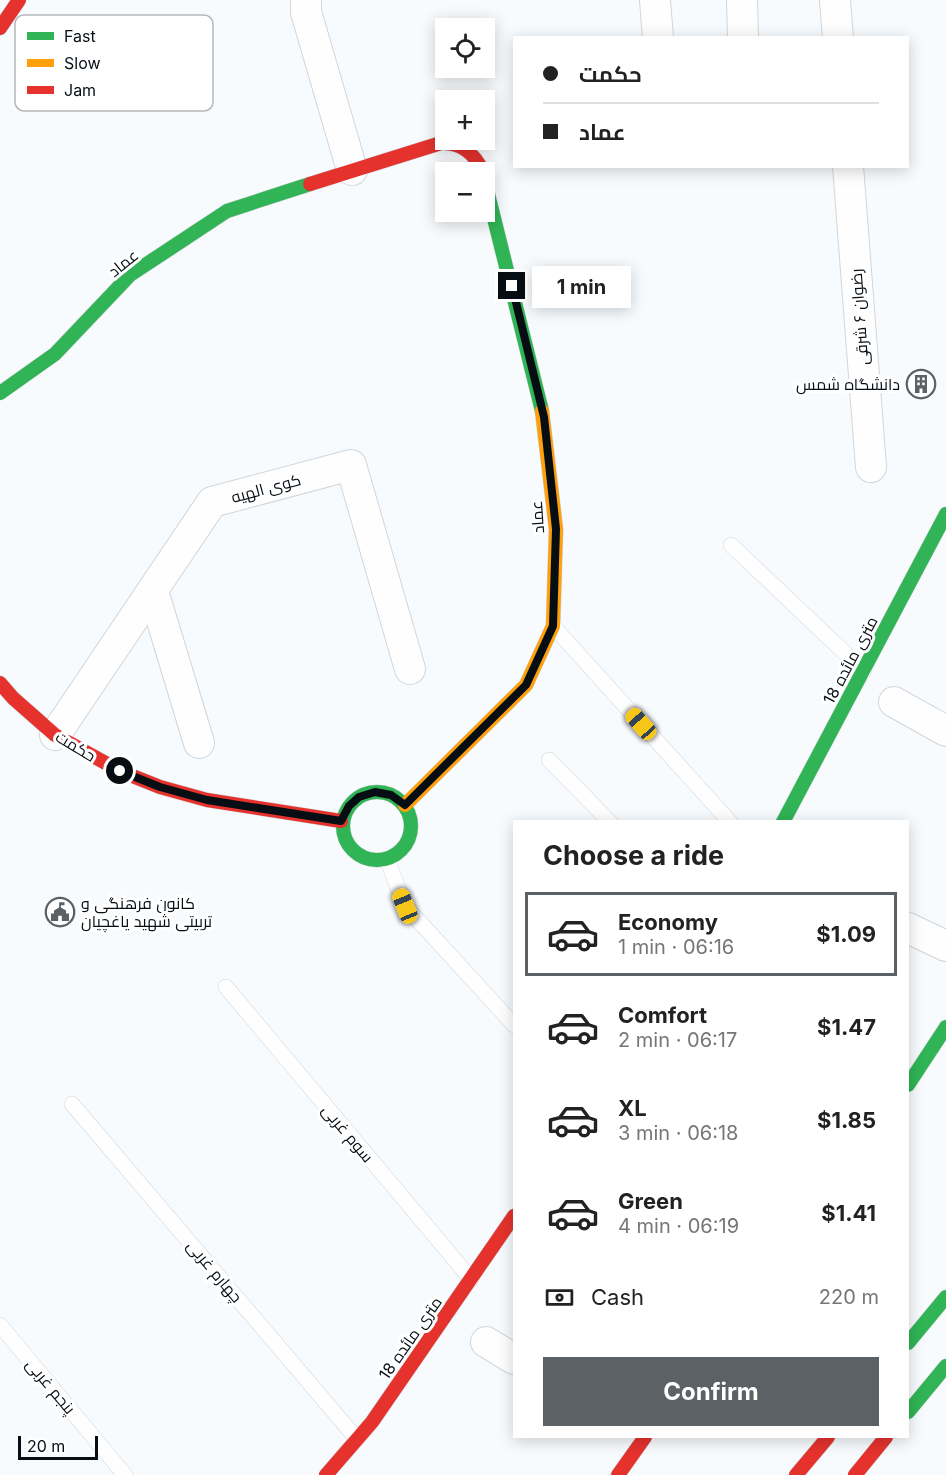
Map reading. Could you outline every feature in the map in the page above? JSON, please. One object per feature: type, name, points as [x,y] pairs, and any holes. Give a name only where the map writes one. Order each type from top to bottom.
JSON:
[{"type":"street","points":[[0,28],[19,0]]},
{"type":"street","points":[[306,0],[306,12],[352,170]]},
{"type":"street","points":[[655,0],[658,36]]},
{"type":"street","points":[[742,0],[744,36]]},
{"type":"street","points":[[835,0],[837,36]]},
{"type":"street","name":"عماد","points":[[0,393],[54,354],[130,275],[227,210],[436,144],[453,143],[464,149],[477,162]]},
{"type":"street","name":"رضوان ۶ شرقی","points":[[848,168],[871,467]]},
{"type":"street","name":"عماد","points":[[405,805],[526,685],[553,626],[556,529],[544,417],[495,222]]},
{"type":"street","name":"کوی الهیه","points":[[55,735],[212,502],[351,465],[410,669]]},
{"type":"street","name":"18 متری مائده","points":[[784,820],[946,514]]},
{"type":"street","points":[[153,591],[199,743]]},
{"type":"street","name":"حکمت","points":[[0,683],[13,699],[55,735],[120,771],[160,787],[207,800],[341,821]]},
{"type":"street","points":[[894,702],[946,731]]},
{"type":"street","points":[[375,792],[391,795],[405,805],[411,819],[412,835],[398,854],[387,860],[372,860],[357,853],[345,839],[341,821],[349,806],[359,797],[375,792]]},
{"type":"street","points":[[909,928],[946,946]]},
{"type":"street","points":[[909,1083],[946,1027]]},
{"type":"street","name":"18 متری مائده","points":[[326,1475],[372,1422],[513,1217]]},
{"type":"street","points":[[909,1342],[946,1297]]},
{"type":"street","points":[[486,1342],[513,1358]]},
{"type":"street","points":[[909,1411],[946,1366]]},
{"type":"street","points":[[618,1475],[642,1438]]},
{"type":"street","points":[[796,1475],[827,1438]]},
{"type":"street","points":[[855,1475],[885,1438]]},
{"type":"lane","points":[[731,545],[864,671]]},
{"type":"lane","points":[[553,626],[728,820]]},
{"type":"lane","points":[[549,759],[608,820]]},
{"type":"lane","points":[[387,860],[405,906],[513,1024]]},
{"type":"lane","name":"سوم غربی","points":[[226,987],[471,1279]]},
{"type":"lane","name":"چهارم غربی","points":[[72,1104],[357,1439]]},
{"type":"lane","name":"پنجم غربی","points":[[0,1325],[125,1475]]},
{"type":"traffic: fast","points":[[0,393],[55,354],[130,275],[227,211],[310,184]]},
{"type":"traffic: fast","points":[[495,222],[542,411]]},
{"type":"traffic: fast","points":[[784,820],[946,514]]},
{"type":"traffic: fast","points":[[377,792],[390,795],[401,802],[408,813],[411,826],[408,839],[401,850],[390,857],[377,860],[364,857],[353,850],[346,839],[343,826],[346,813],[353,802],[364,795],[377,792]]},
{"type":"traffic: fast","points":[[909,1083],[946,1027]]},
{"type":"traffic: fast","points":[[909,1342],[946,1297]]},
{"type":"traffic: fast","points":[[909,1411],[946,1366]]},
{"type":"traffic: slow","points":[[405,805],[526,685],[553,626],[556,529],[542,411]]},
{"type":"traffic: jam","points":[[0,28],[19,0]]},
{"type":"traffic: jam","points":[[310,184],[441,143],[461,147],[477,162]]},
{"type":"traffic: jam","points":[[0,683],[13,698],[55,735],[120,771],[160,787],[207,800],[341,821]]},
{"type":"traffic: jam","points":[[326,1475],[372,1422],[513,1217]]},
{"type":"traffic: jam","points":[[618,1475],[644,1438]]},
{"type":"traffic: jam","points":[[796,1475],[827,1438]]},
{"type":"traffic: jam","points":[[855,1475],[885,1438]]},
{"type":"place","name":"دانشگاه شمس","points":[[921,384]]},
{"type":"place","name":"کانون فرهنگی و تربیتی شهید یاغچیان","points":[[60,912]]},
{"type":"route","points":[[120,771],[160,787],[207,800],[341,821],[349,806],[359,797],[375,792],[391,795],[405,805],[526,685],[553,626],[556,529],[544,417],[512,286]]}]
